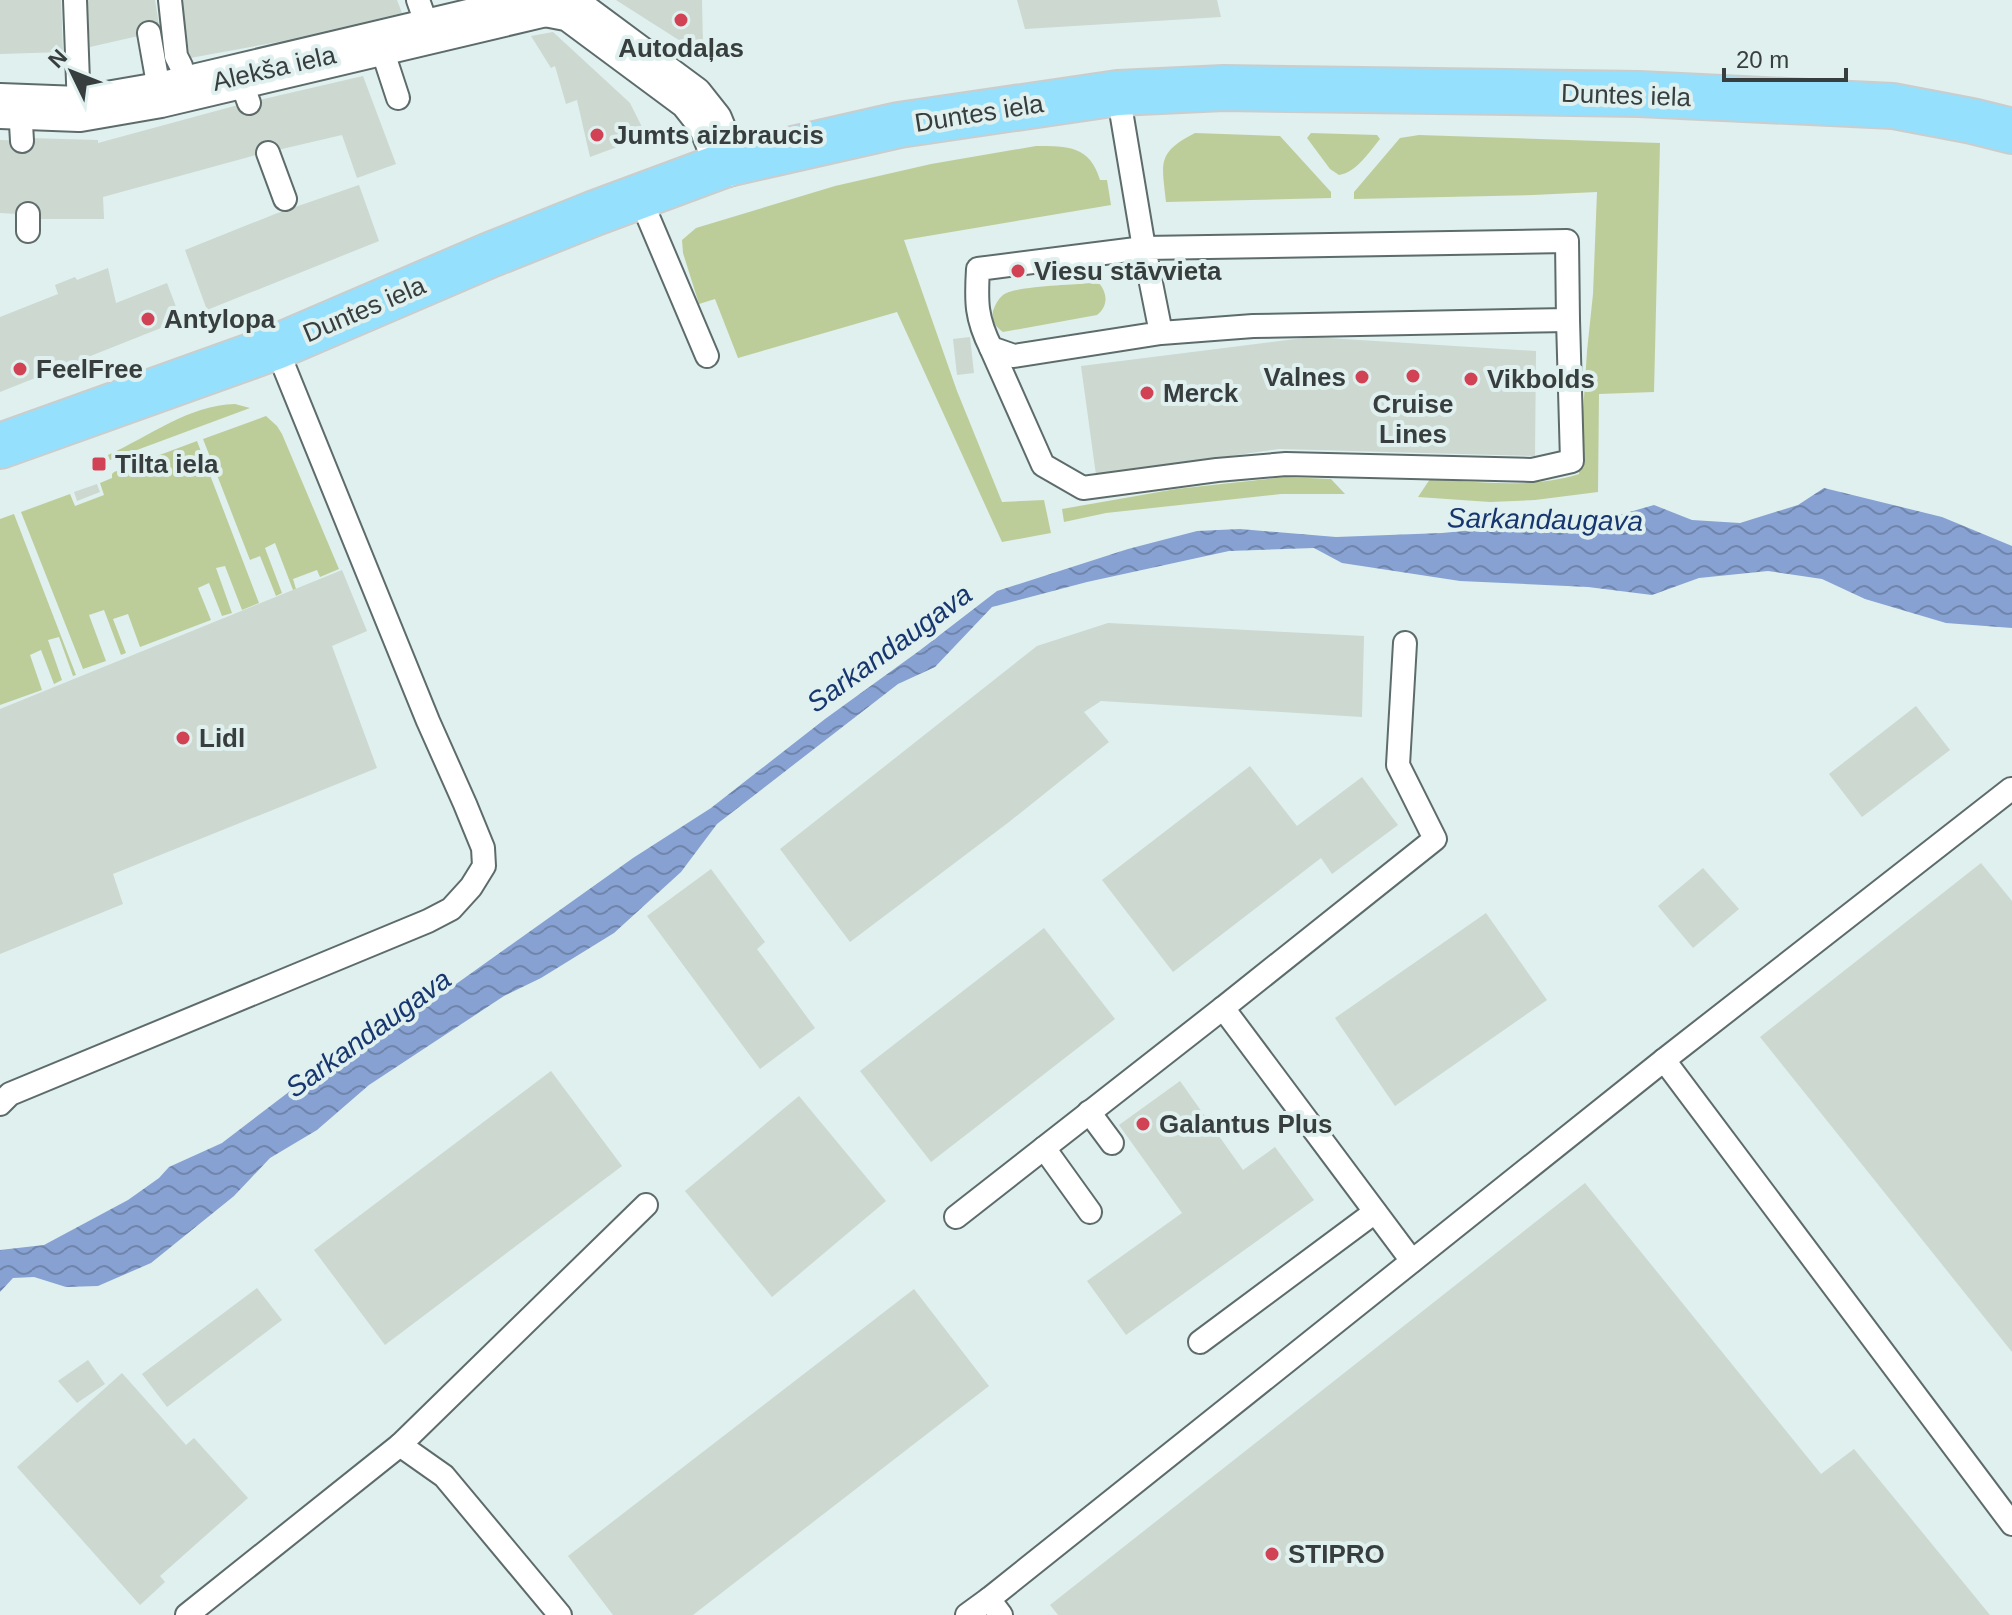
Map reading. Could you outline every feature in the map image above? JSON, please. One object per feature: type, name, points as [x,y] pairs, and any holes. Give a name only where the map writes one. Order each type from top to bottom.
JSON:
[{"type":"main road","name":"Duntes iela","points":[[0,446],[276,347],[503,250],[727,164],[899,125],[1118,93],[1224,88],[1639,94],[1893,106],[2012,131]]},
{"type":"street","name":"Alekša iela","points":[[14,118],[172,92],[244,90],[380,43],[423,16],[544,2]]},
{"type":"street","points":[[544,2],[571,9],[691,98],[710,122],[727,164]]},
{"type":"lane","points":[[75,0],[79,109]]},
{"type":"lane","points":[[170,0],[176,56],[181,66],[172,92]]},
{"type":"lane","points":[[149,33],[172,92]]},
{"type":"lane","points":[[380,43],[398,98]]},
{"type":"lane","points":[[1118,93],[1161,333]]},
{"type":"lane","points":[[268,153],[285,199]]},
{"type":"lane","points":[[640,198],[707,356]]},
{"type":"lane","points":[[1567,241],[1572,461],[1532,470],[1286,464],[1083,488],[1043,465],[980,327],[976,298],[978,269],[1144,248],[1567,241]]},
{"type":"lane","points":[[991,348],[1014,356],[1161,333],[1253,326],[1568,320]]},
{"type":"lane","points":[[0,1104],[10,1094],[428,921],[451,909],[471,887],[484,866],[483,848],[276,347]]},
{"type":"lane","points":[[956,1217],[1435,839],[1398,765],[1405,643]]},
{"type":"lane","points":[[967,1615],[995,1607],[1412,1261],[1664,1060],[2012,790]]},
{"type":"lane","points":[[1223,1008],[1412,1261]]},
{"type":"lane","points":[[1664,1060],[2012,1524]]},
{"type":"lane","points":[[1089,1112],[1112,1143]]},
{"type":"lane","points":[[1044,1148],[1090,1212]]},
{"type":"lane","points":[[187,1615],[400,1445],[646,1205]]},
{"type":"lane","points":[[1200,1342],[1375,1212]]},
{"type":"lane","points":[[400,1445],[444,1476],[560,1615]]},
{"type":"green space","points":[[1195,133],[1280,136],[1331,192],[1331,198],[1166,202],[1164,160],[1173,147]]},
{"type":"green space","points":[[1311,133],[1377,135],[1380,139],[1357,166],[1339,175],[1330,169],[1307,138]]},
{"type":"green space","points":[[1419,135],[1660,143],[1654,392],[1599,394],[1598,492],[1490,502],[1418,497],[1430,479],[1524,483],[1579,474],[1593,294],[1597,192],[1354,199],[1354,192],[1400,138]]},
{"type":"green space","points":[[1036,146],[1068,148],[1084,154],[1100,180],[1107,180],[1111,205],[904,240],[957,391],[1002,502],[1044,500],[1051,533],[1002,542],[897,312],[738,358],[715,299],[699,304],[682,240],[696,228],[835,186],[931,164]]},
{"type":"green space","points":[[1099,283],[1104,291],[1105,304],[1097,315],[1003,332],[993,320],[997,302],[1009,292]]},
{"type":"green space","points":[[235,404],[250,408],[110,460],[108,455],[170,423],[202,410]]},
{"type":"green space","points":[[266,416],[282,434],[339,569],[320,577],[317,570],[293,579],[296,589],[293,590],[275,543],[265,548],[282,593],[276,596],[260,556],[250,560],[203,439]]},
{"type":"green space","points":[[197,441],[259,603],[242,610],[225,566],[216,568],[232,613],[222,616],[209,583],[198,588],[211,620],[140,647],[128,614],[113,619],[126,653],[121,655],[104,610],[89,615],[106,661],[83,669],[21,512],[70,494],[75,506],[104,495],[100,483],[112,478],[114,472]]},
{"type":"green space","points":[[1285,477],[1331,479],[1345,494],[1281,494],[1106,513],[1064,522],[1062,509],[1176,489]]},
{"type":"green space","points":[[14,514],[76,675],[73,676],[59,637],[48,640],[62,680],[54,684],[41,650],[30,655],[42,690],[0,705],[0,519]]},
{"type":"water","points":[[1824,488],[1942,517],[2012,546],[2012,628],[1946,623],[1865,599],[1822,579],[1768,571],[1699,578],[1652,595],[1588,587],[1460,581],[1342,563],[1314,548],[1229,551],[1087,582],[992,607],[935,667],[898,684],[717,824],[681,872],[614,933],[541,978],[504,996],[369,1085],[317,1130],[270,1158],[234,1196],[151,1263],[98,1286],[66,1287],[34,1277],[13,1278],[0,1292],[0,1250],[44,1245],[128,1200],[169,1167],[222,1143],[294,1088],[414,1014],[633,858],[711,808],[997,591],[1128,549],[1197,531],[1240,529],[1336,537],[1442,533],[1612,517],[1654,505],[1692,520],[1740,523],[1798,505]]},
{"type":"building","points":[[0,0],[61,0],[63,52],[0,54]]},
{"type":"building","points":[[87,0],[155,0],[160,31],[90,47]]},
{"type":"building","points":[[181,0],[397,0],[402,13],[283,41],[190,58]]},
{"type":"building","points":[[616,0],[702,0],[703,46],[682,42]]},
{"type":"building","points":[[1017,0],[1217,0],[1221,17],[1025,29]]},
{"type":"building","points":[[553,32],[630,103],[642,127],[636,140],[590,157],[577,100],[566,104],[555,66],[551,68],[531,36]]},
{"type":"building","points":[[363,76],[396,164],[357,178],[342,135],[103,197],[104,219],[36,219],[35,215],[0,213],[0,140],[98,140],[98,143],[238,105]]},
{"type":"building","points":[[359,185],[379,241],[207,310],[185,250]]},
{"type":"building","points":[[108,268],[116,303],[167,283],[181,320],[0,392],[0,317],[58,294],[55,285]]},
{"type":"building","points":[[970,337],[974,373],[957,375],[953,339]]},
{"type":"building","points":[[1312,337],[1536,351],[1535,456],[1279,449],[1096,475],[1081,366]]},
{"type":"building","points":[[97,484],[100,492],[77,501],[74,492]]},
{"type":"building","name":"Lidl","points":[[342,570],[367,631],[332,646],[377,768],[113,874],[123,904],[0,954],[0,709]]},
{"type":"building","points":[[1108,623],[1364,636],[1362,717],[1101,701],[1084,712],[1109,742],[850,942],[780,849],[1037,646]]},
{"type":"building","points":[[1916,706],[1950,750],[1862,817],[1829,774]]},
{"type":"building","points":[[1250,766],[1297,826],[1362,777],[1398,825],[1332,874],[1321,858],[1173,972],[1102,880]]},
{"type":"building","points":[[1981,863],[2012,901],[2012,1352],[1760,1037]]},
{"type":"building","points":[[1703,868],[1739,909],[1693,948],[1658,906]]},
{"type":"building","points":[[711,869],[765,942],[757,949],[815,1028],[760,1069],[647,916]]},
{"type":"building","points":[[1486,913],[1547,1000],[1395,1106],[1335,1018]]},
{"type":"building","points":[[1044,928],[1115,1019],[931,1162],[860,1071]]},
{"type":"building","points":[[551,1071],[622,1166],[385,1345],[314,1250]]},
{"type":"building","points":[[1180,1081],[1243,1170],[1275,1147],[1314,1200],[1126,1335],[1087,1281],[1182,1213],[1119,1125]]},
{"type":"building","points":[[799,1096],[886,1201],[772,1297],[685,1191]]},
{"type":"building","points":[[1585,1183],[1821,1474],[1854,1449],[1990,1615],[1058,1615],[1050,1605]]},
{"type":"building","points":[[257,1288],[282,1320],[167,1407],[142,1374]]},
{"type":"building","points":[[914,1289],[989,1386],[693,1615],[613,1615],[568,1556]]},
{"type":"building","points":[[88,1360],[105,1384],[77,1403],[58,1381]]},
{"type":"building","points":[[122,1373],[186,1445],[194,1438],[248,1498],[160,1576],[165,1582],[140,1605],[17,1467]]},
{"type":"place","name":"Autodaļas","points":[[681,20]]},
{"type":"place","name":"Jumts aizbraucis","points":[[597,135]]},
{"type":"place","name":"Viesu stāvvieta","points":[[1018,271]]},
{"type":"place","name":"Antylopa","points":[[148,319]]},
{"type":"place","name":"FeelFree","points":[[20,369]]},
{"type":"place","name":"Cruise Lines","points":[[1413,376]]},
{"type":"place","name":"Valnes","points":[[1362,377]]},
{"type":"place","name":"Vikbolds","points":[[1471,379]]},
{"type":"place","name":"Merck","points":[[1147,393]]},
{"type":"place","name":"Tilta iela","points":[[99,464]]},
{"type":"place","name":"Lidl","points":[[183,738]]},
{"type":"place","name":"Galantus Plus","points":[[1143,1124]]},
{"type":"place","name":"STIPRO","points":[[1272,1554]]},
{"type":"water label","name":"Sarkandaugava","points":[[1545,519]]},
{"type":"water label","name":"Sarkandaugava","points":[[889,648]]},
{"type":"water label","name":"Sarkandaugava","points":[[368,1033]]}]
